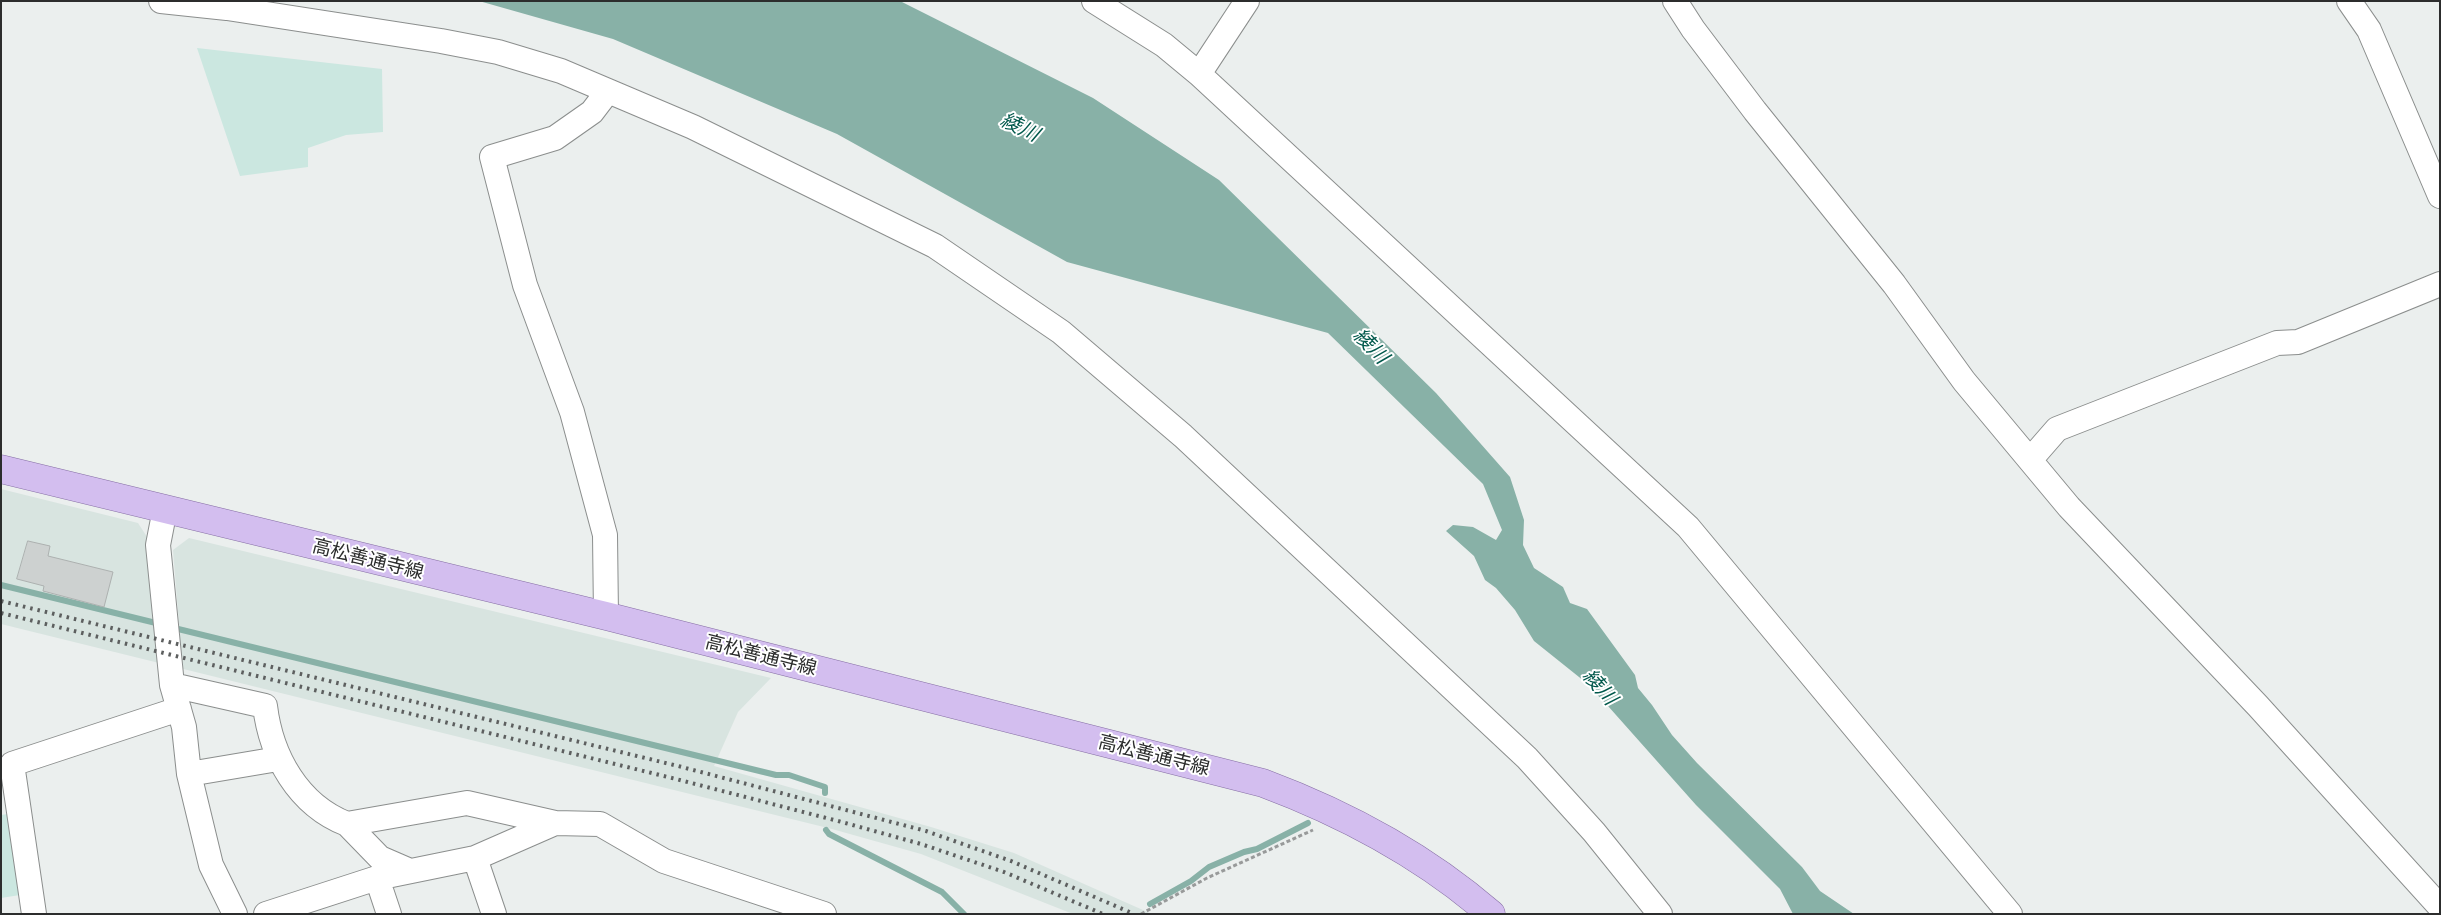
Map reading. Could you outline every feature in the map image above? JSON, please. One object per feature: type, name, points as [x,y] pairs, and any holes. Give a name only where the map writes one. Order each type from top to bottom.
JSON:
[{"type":"main road","name":"高松善通寺線","points":[[1,469],[606,616],[1263,783],[1336,813],[1428,865],[1491,914]]},
{"type":"street","points":[[161,1],[227,8],[479,48],[562,71],[693,127],[935,246],[1062,332],[1183,436],[1526,758],[1594,832],[1660,914]]},
{"type":"street","points":[[1094,1],[1164,44],[1199,74],[1688,527],[2010,914]]},
{"type":"street","points":[[1199,74],[1248,1]]},
{"type":"street","points":[[1675,1],[1692,29],[1790,157],[1894,284],[1964,381],[2069,507],[2258,706],[2440,907]]},
{"type":"street","points":[[2348,1],[2368,30],[2440,196]]},
{"type":"street","points":[[606,616],[605,535],[572,412],[524,285],[492,157],[555,138],[592,112],[608,91]]},
{"type":"street","points":[[2030,460],[2057,429],[2277,343],[2298,342],[2440,284]]},
{"type":"street","points":[[165,510],[158,545],[172,685],[184,727],[189,774],[211,865],[235,914]]},
{"type":"street","points":[[172,685],[265,706],[267,722],[278,759],[306,798],[331,818],[346,824],[380,858],[410,871]]},
{"type":"street","points":[[34,914],[12,764],[179,709]]},
{"type":"street","points":[[189,774],[278,759]]},
{"type":"street","points":[[346,824],[467,803],[556,823],[600,824],[664,860],[824,914]]},
{"type":"street","points":[[266,914],[377,878],[475,858],[556,823]]},
{"type":"street","points":[[475,858],[494,914]]},
{"type":"street","points":[[377,878],[389,914]]},
{"type":"path","points":[[1141,914],[1216,874],[1317,828],[1336,813]]},
{"type":"shaded area","points":[[197,48],[382,69],[383,132],[346,135],[308,148],[308,167],[240,176]]},
{"type":"shaded area","points":[[1,489],[138,523],[151,543],[157,631],[180,636],[173,550],[189,538],[771,678],[738,712],[714,766],[931,827],[1014,853],[1152,914],[1073,914],[921,854],[832,829],[1,624]]},
{"type":"shaded area","points":[[8,814],[20,895],[1,898],[1,815]]},
{"type":"water","name":"綾川","points":[[479,1],[900,1],[1093,98],[1219,180],[1436,393],[1510,477],[1524,520],[1523,545],[1534,568],[1563,587],[1570,603],[1587,609],[1635,675],[1638,688],[1672,735],[1697,763],[1802,867],[1820,891],[1854,914],[1793,914],[1780,889],[1696,805],[1608,706],[1584,681],[1534,641],[1515,610],[1496,588],[1485,580],[1474,556],[1446,531],[1453,525],[1473,527],[1496,540],[1502,530],[1483,484],[1328,333],[1067,262],[837,134],[613,39]]},
{"type":"building","points":[[28,541],[50,546],[48,556],[113,572],[104,607],[43,591],[44,586],[17,579]]},
{"type":"waterway","points":[[1,585],[160,624]]},
{"type":"waterway","points":[[170,627],[776,775],[789,775],[825,787],[825,793]]},
{"type":"waterway","points":[[1150,904],[1191,881],[1209,867],[1244,852],[1257,849],[1308,823]]},
{"type":"waterway","points":[[826,830],[829,834],[942,892],[964,914]]},
{"type":"railway","points":[[1,601],[678,766],[926,831],[1011,861],[1134,914]]},
{"type":"railway","points":[[1,613],[676,779],[838,821],[921,844],[1004,872],[1103,914]]}]
